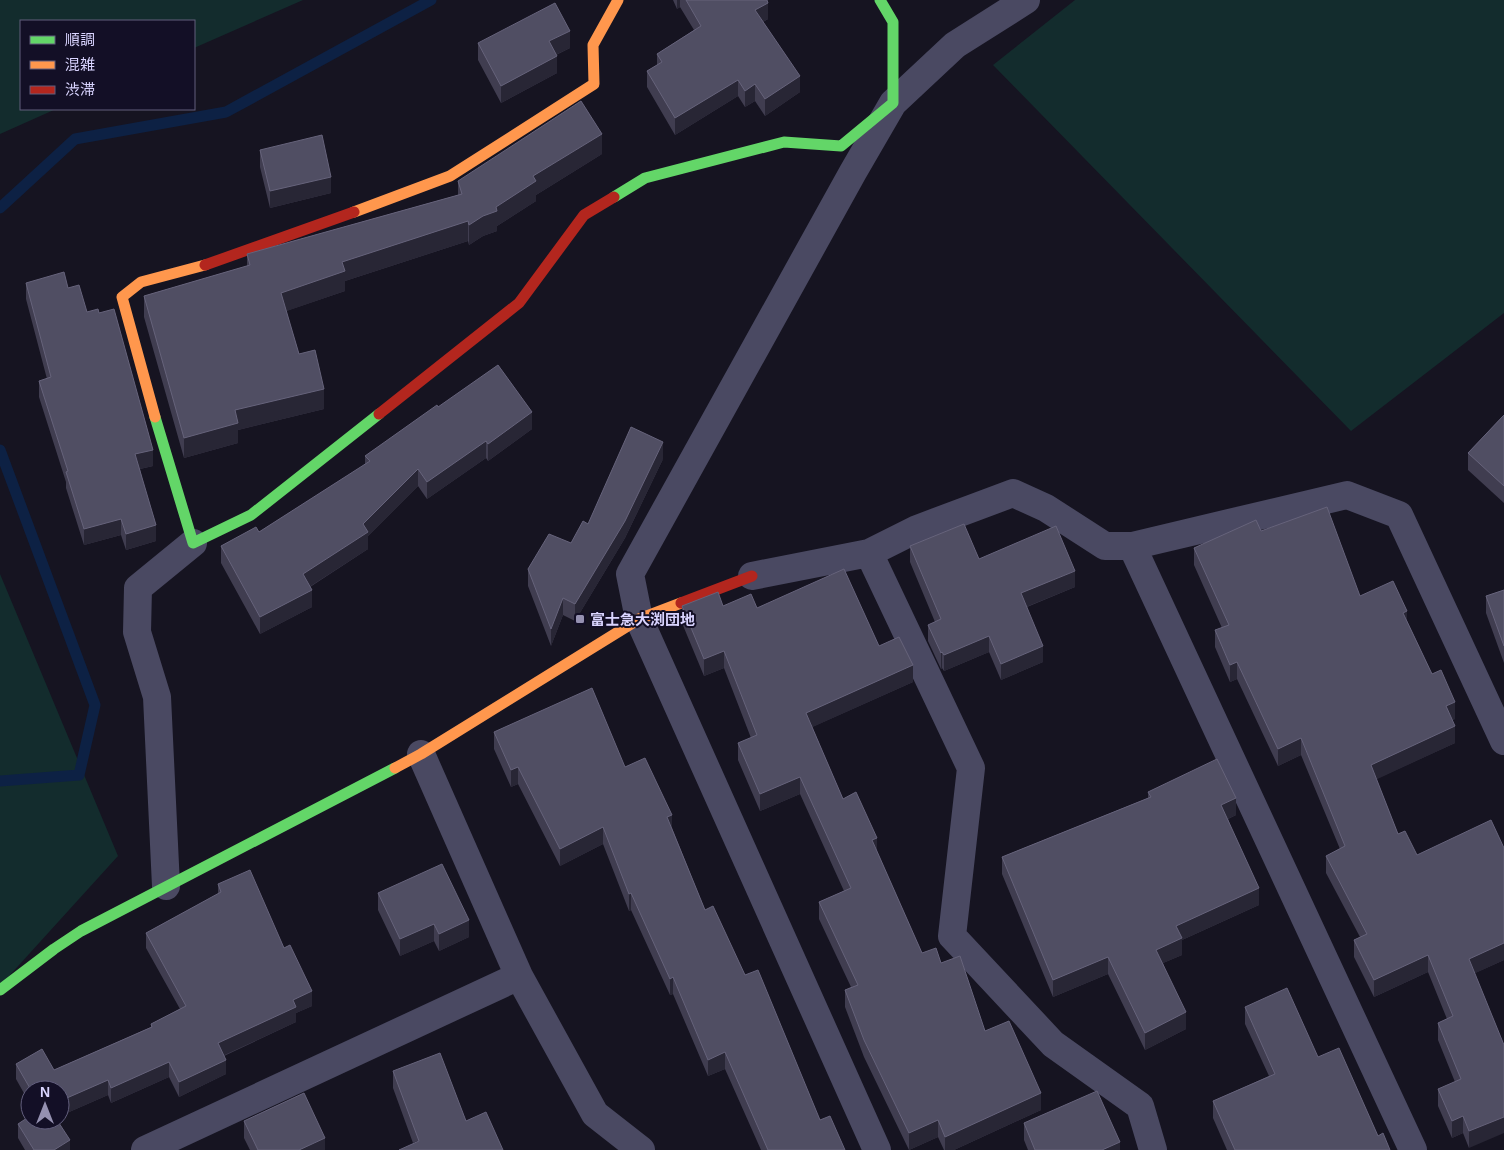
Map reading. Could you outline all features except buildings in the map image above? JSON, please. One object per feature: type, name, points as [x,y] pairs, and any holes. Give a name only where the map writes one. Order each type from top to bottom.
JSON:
[{"type":"street","points":[[193,543],[150,400],[122,297],[142,282],[202,266],[312,228],[450,176],[594,84],[593,44],[618,0]]},
{"type":"street","points":[[877,1150],[639,619],[630,574],[893,103],[893,22],[880,0]]},
{"type":"street","points":[[166,886],[157,697],[137,632],[138,588],[193,543],[251,515],[519,302],[584,215],[645,178],[784,142],[841,146],[893,103],[955,45],[1026,0]]},
{"type":"street","points":[[0,990],[54,949],[81,932],[421,754],[639,619],[752,576],[869,553],[917,529],[1013,492],[1046,508],[1105,546],[1132,546],[1347,494],[1399,515],[1504,741]]},
{"type":"street","points":[[1132,546],[1413,1150]]},
{"type":"street","points":[[869,553],[971,768],[952,936],[1053,1044],[1140,1106],[1153,1150]]},
{"type":"street","points":[[421,754],[519,976],[595,1114],[641,1150]]},
{"type":"street","points":[[145,1150],[519,976]]},
{"type":"green space","points":[[0,0],[303,0],[195,48],[195,20],[20,20],[20,110],[54,110],[0,134]]},
{"type":"green space","points":[[1075,0],[1504,0],[1504,313],[1351,431],[993,65]]},
{"type":"green space","points":[[0,574],[118,856],[0,986]]},
{"type":"waterway","points":[[0,208],[75,139],[226,112],[431,0]]},
{"type":"waterway","points":[[0,450],[95,705],[79,775],[0,781]]},
{"type":"traffic: fast","points":[[614,197],[645,178],[784,142],[841,146],[893,103],[893,22],[880,0]]},
{"type":"traffic: fast","points":[[155,417],[193,543],[251,515],[379,414]]},
{"type":"traffic: fast","points":[[0,990],[81,931],[395,768]]},
{"type":"traffic: slow","points":[[354,212],[450,176],[594,84],[593,45],[618,0]]},
{"type":"traffic: slow","points":[[155,417],[122,297],[141,282],[205,265]]},
{"type":"traffic: slow","points":[[395,768],[421,754],[639,619],[681,603]]},
{"type":"traffic: jam","points":[[379,414],[519,303],[584,215],[614,197]]},
{"type":"traffic: jam","points":[[205,265],[354,212]]},
{"type":"traffic: jam","points":[[681,603],[752,576]]},
{"type":"place","name":"富士急大渕団地","points":[[580,619]]}]
